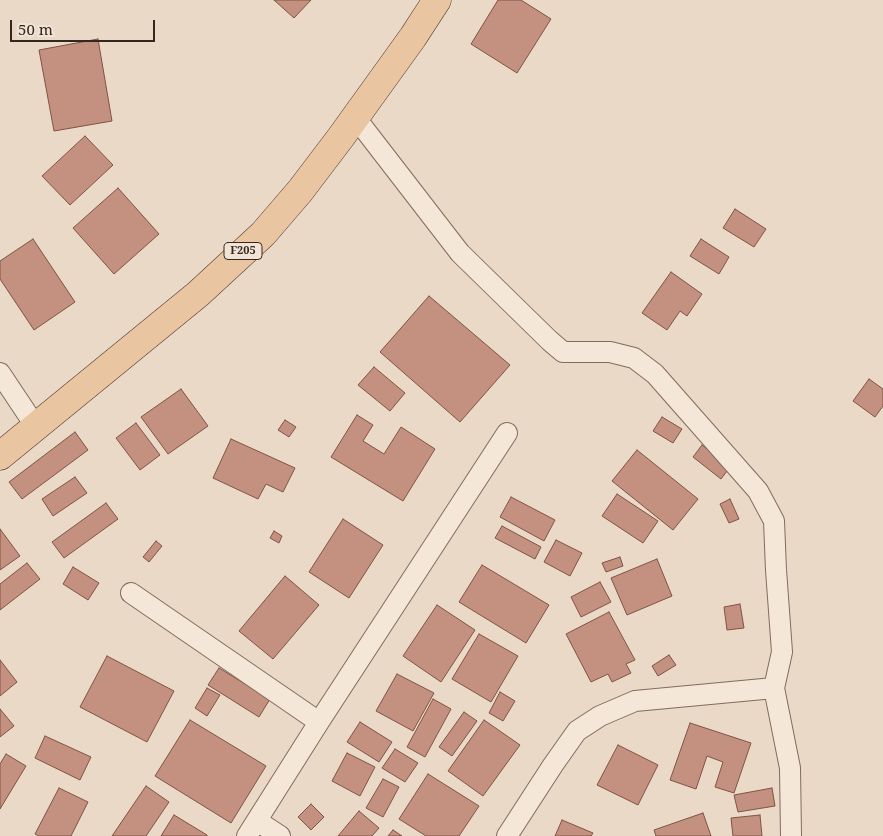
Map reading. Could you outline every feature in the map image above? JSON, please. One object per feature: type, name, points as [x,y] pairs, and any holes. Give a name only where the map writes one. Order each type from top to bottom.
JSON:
[{"type":"main road","name":"F205","points":[[0,456],[198,294],[262,234],[300,191],[413,37],[437,0]]},
{"type":"street","points":[[355,117],[460,253],[550,341],[563,352],[610,352],[634,358],[655,374],[758,491],[774,521],[782,652],[774,688],[790,768],[791,836]]},
{"type":"street","points":[[0,373],[36,427]]},
{"type":"street","points":[[280,836],[252,829],[319,722],[507,433]]},
{"type":"street","points":[[131,593],[319,722]]},
{"type":"street","points":[[507,836],[577,732],[600,716],[635,701],[774,688]]},
{"type":"building","points":[[274,0],[311,0],[294,18]]},
{"type":"building","points":[[498,0],[521,0],[551,19],[517,73],[471,44]]},
{"type":"building","points":[[98,39],[112,121],[54,131],[39,50]]},
{"type":"building","points":[[85,136],[113,165],[70,205],[42,176]]},
{"type":"building","points":[[118,188],[159,234],[114,274],[73,228]]},
{"type":"building","points":[[735,209],[766,229],[754,247],[723,228]]},
{"type":"building","points":[[33,239],[75,302],[34,330],[0,279],[0,261]]},
{"type":"building","points":[[701,239],[729,257],[719,274],[690,256]]},
{"type":"building","points":[[671,272],[702,294],[687,316],[680,311],[667,330],[642,313]]},
{"type":"building","points":[[429,296],[510,365],[460,422],[380,352]]},
{"type":"building","points":[[374,367],[405,393],[390,411],[358,385]]},
{"type":"building","points":[[869,379],[883,389],[883,406],[875,417],[853,401]]},
{"type":"building","points":[[181,389],[208,426],[168,454],[141,417]]},
{"type":"building","points":[[357,415],[373,425],[363,441],[384,454],[401,427],[435,449],[403,501],[331,457]]},
{"type":"building","points":[[662,417],[682,429],[673,443],[653,431]]},
{"type":"building","points":[[285,420],[296,427],[289,437],[278,430]]},
{"type":"building","points":[[136,423],[160,455],[140,470],[116,438]]},
{"type":"building","points":[[75,432],[88,450],[22,499],[9,482]]},
{"type":"building","points":[[231,439],[295,468],[283,492],[266,484],[258,499],[213,478]]},
{"type":"building","points":[[702,445],[730,467],[721,479],[693,457]]},
{"type":"building","points":[[637,450],[698,499],[673,530],[612,481]]},
{"type":"building","points":[[75,477],[87,493],[53,516],[42,499]]},
{"type":"building","points":[[617,494],[658,521],[643,543],[602,516]]},
{"type":"building","points":[[511,497],[555,520],[544,541],[500,517]]},
{"type":"building","points":[[730,499],[739,519],[729,523],[720,504]]},
{"type":"building","points":[[106,503],[118,519],[64,558],[52,542]]},
{"type":"building","points":[[343,519],[383,545],[349,598],[309,572]]},
{"type":"building","points":[[502,526],[541,547],[535,559],[495,538]]},
{"type":"building","points":[[0,529],[20,556],[0,570]]},
{"type":"building","points":[[274,531],[282,536],[279,543],[270,538]]},
{"type":"building","points":[[556,540],[582,553],[570,576],[544,562]]},
{"type":"building","points":[[156,541],[162,546],[149,562],[143,557]]},
{"type":"building","points":[[620,557],[623,566],[606,572],[602,563]]},
{"type":"building","points":[[657,559],[672,596],[627,615],[611,578]]},
{"type":"building","points":[[27,563],[40,579],[0,610],[0,584]]},
{"type":"building","points":[[482,565],[549,605],[526,643],[459,602]]},
{"type":"building","points":[[73,567],[99,583],[88,600],[63,584]]},
{"type":"building","points":[[285,576],[319,605],[273,659],[239,631]]},
{"type":"building","points":[[600,582],[611,602],[581,617],[571,597]]},
{"type":"building","points":[[740,604],[744,628],[727,630],[724,607]]},
{"type":"building","points":[[437,605],[475,630],[441,682],[403,656]]},
{"type":"building","points":[[609,612],[635,660],[626,664],[631,673],[612,682],[608,674],[591,682],[566,634]]},
{"type":"building","points":[[479,634],[518,656],[491,702],[452,679]]},
{"type":"building","points":[[669,655],[676,665],[658,676],[652,666]]},
{"type":"building","points":[[107,656],[174,691],[147,742],[80,707]]},
{"type":"building","points":[[0,660],[17,682],[0,696]]},
{"type":"building","points":[[219,668],[270,699],[259,717],[208,685]]},
{"type":"building","points":[[397,674],[434,693],[413,731],[376,711]]},
{"type":"building","points":[[207,688],[220,695],[207,716],[195,708]]},
{"type":"building","points":[[500,692],[515,701],[503,721],[489,713]]},
{"type":"building","points":[[433,699],[451,709],[425,757],[407,747]]},
{"type":"building","points":[[0,709],[14,726],[0,737]]},
{"type":"building","points":[[464,712],[477,721],[452,756],[439,747]]},
{"type":"building","points":[[190,720],[266,766],[231,823],[155,776]]},
{"type":"building","points":[[484,720],[520,745],[483,796],[448,771]]},
{"type":"building","points":[[360,722],[392,742],[379,762],[347,742]]},
{"type":"building","points":[[690,723],[751,743],[734,793],[715,787],[723,762],[707,756],[696,789],[670,780]]},
{"type":"building","points":[[45,736],[91,757],[80,780],[35,758]]},
{"type":"building","points":[[618,745],[658,765],[638,805],[597,785]]},
{"type":"building","points":[[395,749],[418,763],[405,782],[382,768]]},
{"type":"building","points":[[347,753],[375,767],[360,796],[332,781]]},
{"type":"building","points":[[6,754],[26,766],[0,809],[0,764]]},
{"type":"building","points":[[428,774],[479,806],[459,836],[426,836],[399,819]]},
{"type":"building","points":[[383,779],[399,787],[383,817],[366,808]]},
{"type":"building","points":[[146,786],[169,802],[146,836],[112,836]]},
{"type":"building","points":[[59,788],[88,802],[71,836],[39,836],[35,834]]},
{"type":"building","points":[[772,788],[775,806],[738,812],[734,795]]},
{"type":"building","points":[[311,804],[324,817],[311,830],[298,817]]},
{"type":"building","points":[[359,811],[379,828],[372,836],[338,836]]},
{"type":"building","points":[[703,813],[711,836],[656,836],[654,830]]},
{"type":"building","points":[[174,815],[207,835],[207,836],[161,836]]},
{"type":"building","points":[[760,815],[762,836],[733,836],[731,818]]},
{"type":"building","points":[[562,820],[593,833],[591,836],[555,836]]},
{"type":"building","points":[[393,830],[402,836],[388,836]]}]
